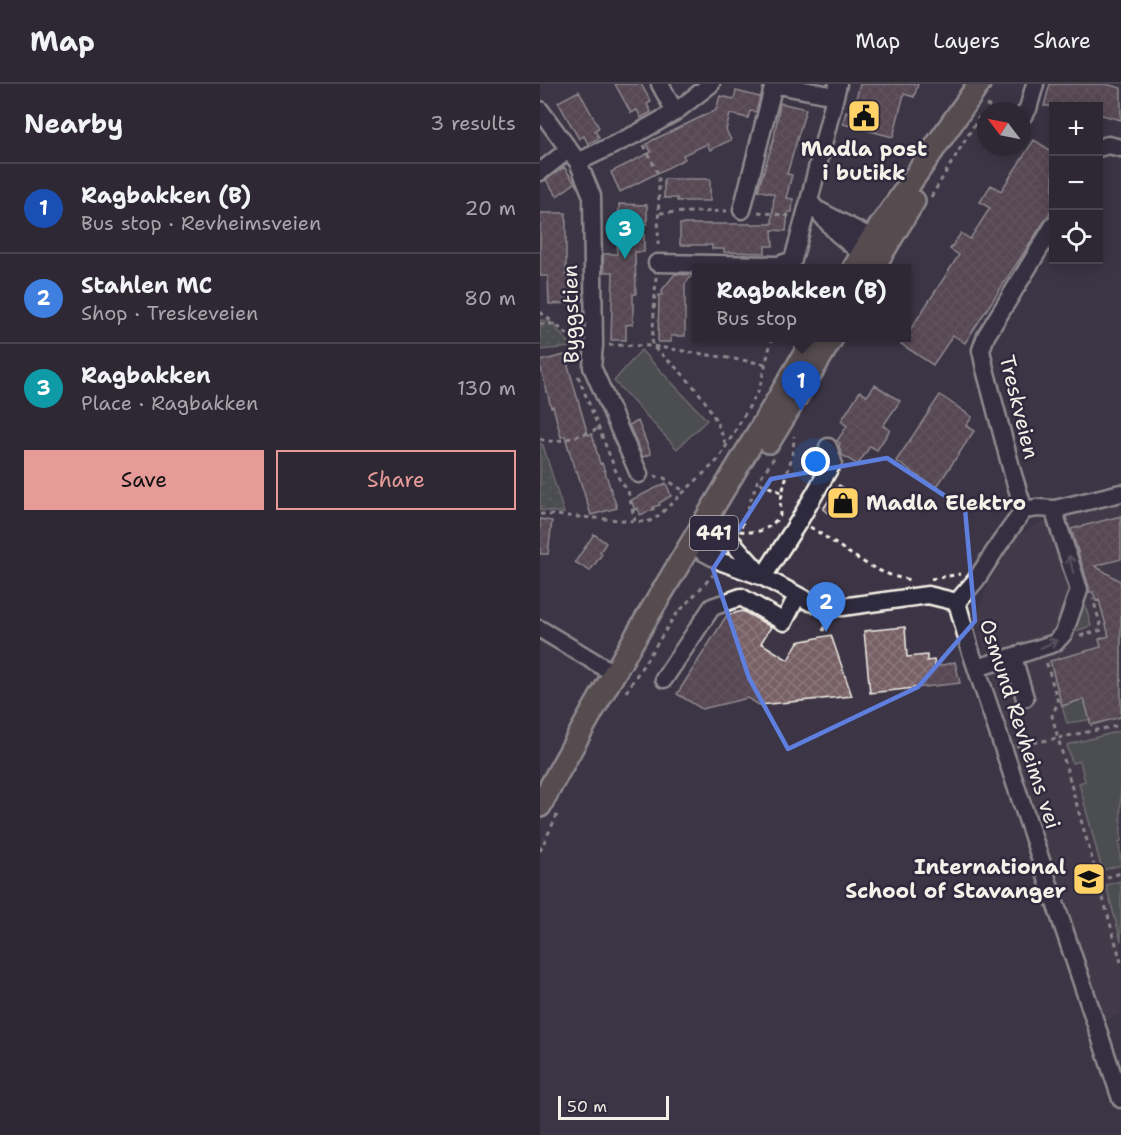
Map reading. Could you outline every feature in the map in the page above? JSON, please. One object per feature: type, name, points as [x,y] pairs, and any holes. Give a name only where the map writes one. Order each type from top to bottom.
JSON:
[{"type":"main road","points":[[868,257],[985,90]]},
{"type":"main road","name":"441","points":[[706,539],[802,342]]},
{"type":"main road","name":"441","points":[[549,809],[574,743],[615,674],[663,613],[706,539],[829,342]]},
{"type":"street","points":[[660,84],[675,112]]},
{"type":"street","points":[[540,172],[573,156],[638,133],[675,112],[711,84]]},
{"type":"street","points":[[742,210],[773,84],[837,90],[814,206],[793,260],[781,264]]},
{"type":"street","points":[[1030,102],[1035,84]]},
{"type":"street","name":"Byggstien","points":[[540,111],[573,156],[592,196],[587,345],[592,367],[639,474]]},
{"type":"street","points":[[1103,146],[1108,145],[1121,148]]},
{"type":"street","points":[[814,206],[868,257]]},
{"type":"street","name":"Treskveien","points":[[1024,510],[997,418],[981,350],[986,336],[1049,232]]},
{"type":"street","points":[[657,263],[718,264]]},
{"type":"street","points":[[763,577],[833,462],[828,447]]},
{"type":"street","points":[[706,539],[722,562],[763,577],[797,596],[825,606],[842,607],[928,595],[957,602],[976,580],[1024,510],[1055,509],[1121,493]]},
{"type":"street","points":[[977,668],[1048,645],[1064,633],[1079,590],[1055,509]]},
{"type":"street","points":[[706,539],[733,543],[763,577]]},
{"type":"street","points":[[664,679],[712,607],[741,597],[784,622],[797,596]]},
{"type":"street","name":"Osmund Revheims vei","points":[[957,602],[1121,1099]]},
{"type":"street","points":[[540,629],[615,674]]},
{"type":"street","points":[[1013,657],[1025,698]]},
{"type":"path","points":[[926,206],[985,90]]},
{"type":"path","points":[[638,133],[659,176],[660,213],[652,346]]},
{"type":"path","points":[[660,213],[742,210],[789,216]]},
{"type":"path","points":[[540,312],[587,345],[652,346],[766,364]]},
{"type":"path","points":[[540,324],[555,324]]},
{"type":"path","points":[[540,514],[647,522],[655,519],[718,460],[759,390],[771,342]]},
{"type":"path","points":[[578,352],[587,345]]},
{"type":"path","points":[[652,346],[671,362],[704,398],[712,411],[726,446]]},
{"type":"path","points":[[576,373],[619,479],[628,491],[635,521]]},
{"type":"path","points":[[540,439],[546,442],[565,439],[598,429]]},
{"type":"path","points":[[741,531],[759,532],[767,529],[780,516],[781,492],[794,446],[793,430]]},
{"type":"path","points":[[639,474],[664,478],[684,491]]},
{"type":"path","points":[[760,483],[781,492]]},
{"type":"path","points":[[780,516],[799,521],[866,563],[900,579],[924,580],[962,574]]},
{"type":"path","points":[[624,695],[674,617],[716,571]]},
{"type":"path","points":[[1079,590],[1092,594],[1102,630],[1048,645],[1058,702],[1052,716],[1121,962]]},
{"type":"path","points":[[1096,609],[1101,607]]},
{"type":"path","points":[[823,631],[829,617]]},
{"type":"path","points":[[1011,747],[1116,726]]},
{"type":"path","points":[[540,851],[549,809]]},
{"type":"path","points":[[1098,880],[1121,873]]},
{"type":"highlighted area","points":[[887,458],[965,509],[975,621],[918,687],[788,749],[749,678],[713,569],[771,479]]},
{"type":"shaded area","name":"International School of Stavanger","points":[[1121,500],[1121,1014],[1105,1020],[1012,744],[980,634],[977,616],[987,588],[1020,535],[1045,521]]},
{"type":"green space","points":[[540,320],[549,321],[573,347],[540,350]]},
{"type":"green space","points":[[641,350],[707,420],[677,449],[614,381]]},
{"type":"green space","points":[[540,443],[543,445],[564,513],[540,510]]},
{"type":"green space","points":[[1084,601],[1091,626],[1072,632]]},
{"type":"green space","points":[[1087,696],[1095,719],[1067,723],[1063,710],[1064,701]]},
{"type":"green space","points":[[1120,731],[1121,841],[1119,842],[1121,865],[1102,870],[1079,783],[1085,781],[1080,761],[1072,763],[1067,745]]},
{"type":"green space","points":[[1121,881],[1121,941],[1106,885]]},
{"type":"building","points":[[615,84],[641,84],[651,102],[647,104],[651,112],[641,118],[637,110],[631,113]]},
{"type":"building","points":[[860,84],[918,84],[914,97],[904,94],[893,137],[843,124],[846,111],[852,113]]},
{"type":"building","points":[[1050,84],[1106,84],[1121,88],[1121,120],[1103,115],[1103,102],[1049,102],[1049,106],[1044,106]]},
{"type":"building","points":[[579,91],[599,128],[595,130],[599,138],[588,144],[584,136],[579,139],[558,102]]},
{"type":"building","points":[[736,91],[760,97],[756,112],[750,111],[748,118],[730,114],[726,130],[731,140],[710,150],[707,144],[683,155],[685,159],[620,192],[611,172],[651,152],[647,144],[653,140],[716,110],[720,96],[734,99]]},
{"type":"building","points":[[780,103],[806,109],[787,174],[792,175],[786,198],[793,199],[792,212],[788,212],[786,231],[772,230],[773,246],[765,246],[765,253],[724,252],[724,249],[712,249],[712,245],[680,245],[680,224],[772,224],[774,194],[758,190],[774,138]]},
{"type":"building","points":[[1034,140],[1049,149],[1049,214],[965,343],[953,335],[933,365],[901,344],[911,342],[911,329],[959,255],[950,249],[961,233],[970,239],[990,208],[980,202],[991,185],[1001,191],[1024,156],[1031,156],[1031,145]]},
{"type":"building","points":[[564,167],[575,183],[557,196],[546,180]]},
{"type":"building","points":[[664,179],[710,179],[710,201],[677,201],[677,198],[664,198]]},
{"type":"building","points":[[619,204],[647,205],[647,224],[644,224],[644,252],[635,252],[636,294],[633,294],[633,324],[626,325],[626,340],[611,340],[613,272],[604,272],[603,254],[617,254]]},
{"type":"building","points":[[540,213],[566,213],[566,276],[571,276],[571,303],[549,304],[548,276],[540,276]]},
{"type":"building","points":[[675,274],[692,275],[685,284],[685,336],[671,336],[671,342],[658,342],[659,295],[662,295],[662,290]]},
{"type":"building","points":[[565,355],[588,435],[592,434],[600,464],[602,463],[617,508],[591,515],[565,436],[561,437],[540,365],[540,361]]},
{"type":"building","points":[[875,385],[900,401],[883,426],[890,430],[877,450],[870,446],[858,465],[842,455],[840,443],[837,441],[847,426],[841,421],[860,391],[867,396]]},
{"type":"building","points":[[940,395],[972,417],[966,426],[974,431],[936,488],[896,461]]},
{"type":"building","points":[[638,421],[651,454],[643,457],[629,425]]},
{"type":"building","points":[[666,483],[671,496],[659,503],[660,505],[653,507],[654,509],[640,515],[638,508],[635,510],[631,500]]},
{"type":"building","points":[[839,485],[850,492],[833,517],[823,509]]},
{"type":"building","points":[[1121,516],[1121,559],[1095,566],[1120,581],[1121,585],[1121,717],[1091,725],[1084,699],[1062,706],[1050,661],[1101,647],[1099,639],[1109,636],[1099,600],[1096,601],[1093,592],[1089,592],[1071,529]]},
{"type":"building","points":[[540,519],[552,521],[548,554],[540,554]]},
{"type":"building","points":[[594,534],[606,543],[600,552],[602,554],[590,571],[575,562]]},
{"type":"building","points":[[743,611],[771,627],[761,643],[788,660],[798,642],[831,635],[852,696],[759,705],[748,698],[702,709],[677,694],[727,615]]},
{"type":"building","points":[[905,627],[907,657],[927,655],[927,661],[934,660],[935,667],[955,662],[960,683],[870,693],[864,631]]},
{"type":"place","name":"Madla post i butikk","points":[[864,116]]},
{"type":"place","name":"Ragbakken","points":[[625,259]]},
{"type":"place","name":"Ragbakken (B)","points":[[801,411]]},
{"type":"place","name":"Madla Elektro","points":[[843,503]]},
{"type":"place","name":"Stahlen MC","points":[[826,632]]},
{"type":"place","name":"International School of Stavanger","points":[[1089,879]]}]
